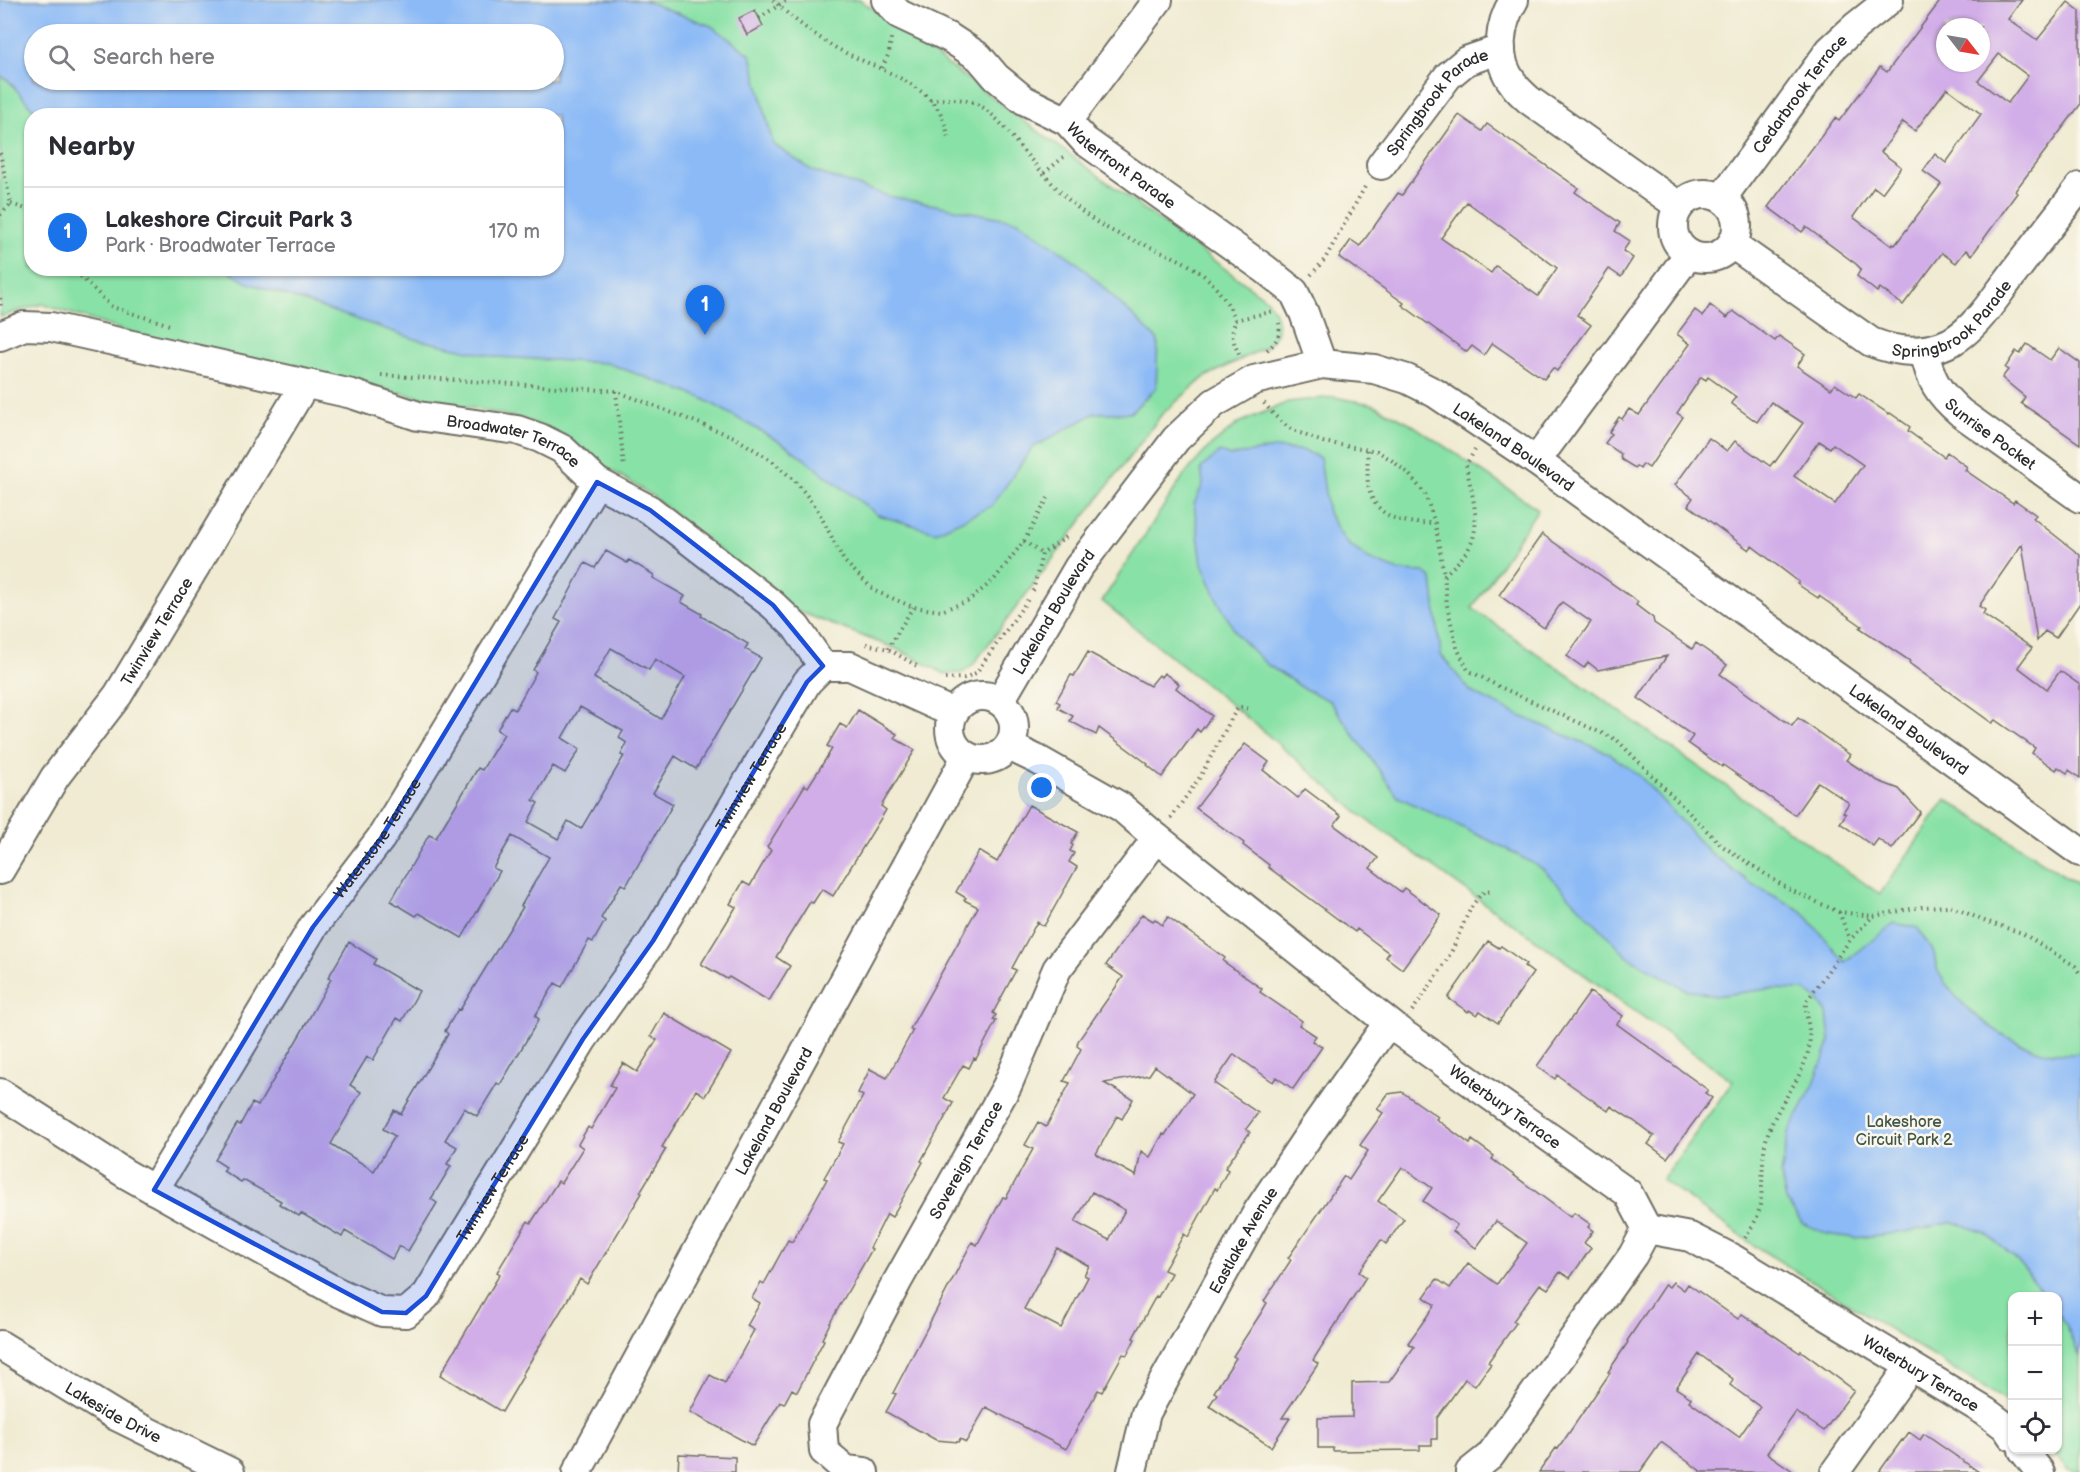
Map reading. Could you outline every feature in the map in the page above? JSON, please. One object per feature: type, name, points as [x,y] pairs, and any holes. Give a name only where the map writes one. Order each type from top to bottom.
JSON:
[{"type":"street","points":[[1067,121],[1158,0]]},
{"type":"street","name":"Springbrook Parade","points":[[1515,0],[1506,14],[1501,49],[1504,68],[1513,84],[1529,100],[1679,206]]},
{"type":"street","name":"Cedarbrook Terrace","points":[[1722,198],[1830,50],[1889,0]]},
{"type":"street","name":"Waterfront Parade","points":[[892,7],[950,38],[979,57],[996,77],[1024,100],[1067,121],[1085,141],[1294,292],[1322,364]]},
{"type":"street","name":"Springbrook Parade","points":[[1381,165],[1448,76],[1466,62],[1501,49]]},
{"type":"street","name":"Springbrook Parade","points":[[1732,244],[1871,342],[1905,352],[1924,350],[1951,341],[1967,330],[1987,308],[2080,187]]},
{"type":"street","points":[[1704,193],[1722,198],[1736,214],[1737,235],[1732,244],[1726,251],[1708,258],[1689,254],[1681,248],[1675,238],[1674,216],[1679,206],[1686,199],[1704,193]]},
{"type":"street","points":[[1536,461],[1689,254]]},
{"type":"street","name":"Broadwater Terrace","points":[[0,336],[24,326],[51,327],[352,394],[418,416],[517,430],[562,449],[597,482],[650,510],[773,606],[832,666]]},
{"type":"street","name":"Sunrise Pocket","points":[[1924,350],[1928,371],[1935,386],[1945,399],[1961,413],[2080,498]]},
{"type":"street","name":"Lakeland Boulevard","points":[[1000,701],[1078,568],[1176,439],[1214,403],[1248,363],[1322,364],[1374,369],[1407,379],[1435,393],[1536,461],[2080,852]]},
{"type":"street","name":"Twinview Terrace","points":[[0,870],[55,777],[118,695],[305,384]]},
{"type":"street","name":"Waterstone Terrace","points":[[154,1190],[313,927],[381,838],[597,482]]},
{"type":"street","points":[[832,666],[850,666],[953,713]]},
{"type":"street","name":"Twinview Terrace","points":[[0,1093],[154,1190],[334,1291],[382,1312],[406,1312],[426,1296],[583,1039],[653,941],[807,682],[832,666]]},
{"type":"street","points":[[990,696],[1000,701],[1012,716],[1014,726],[1009,746],[994,758],[975,760],[966,757],[952,742],[950,722],[953,713],[968,698],[990,696]]},
{"type":"street","name":"Waterbury Terrace","points":[[1009,746],[1120,807],[1394,1027],[1628,1193],[1647,1229],[1690,1237],[1733,1259],[1986,1412],[2008,1430]]},
{"type":"street","name":"Lakeland Boulevard","points":[[577,1470],[966,757]]},
{"type":"street","name":"Sovereign Terrace","points":[[864,1472],[846,1470],[824,1451],[822,1424],[897,1282],[1007,1086],[1057,969],[1156,838]]},
{"type":"street","name":"Eastlake Avenue","points":[[1132,1472],[1146,1413],[1258,1211],[1311,1132],[1394,1027]]},
{"type":"street","points":[[1470,1472],[1490,1456],[1633,1255],[1647,1229]]},
{"type":"street","name":"Lakeside Drive","points":[[0,1345],[118,1417],[230,1472]]},
{"type":"street","points":[[1835,1472],[1910,1367]]},
{"type":"street","points":[[2027,1454],[2040,1472]]},
{"type":"path","points":[[773,0],[829,44],[882,68],[916,87],[930,100],[945,121],[948,140]]},
{"type":"path","points":[[759,18],[787,0]]},
{"type":"path","points":[[882,68],[889,52],[892,7]]},
{"type":"path","points":[[930,100],[947,98],[979,105],[994,117],[1055,188],[1080,209],[1116,233],[1160,250],[1195,269],[1219,291],[1235,320],[1232,338],[1248,363],[1261,400],[1274,416],[1289,428],[1323,442],[1377,451],[1408,473],[1425,494],[1435,523],[1447,606],[1457,648],[1468,670],[1617,740],[1721,845],[1788,889],[1839,912],[1873,916],[1921,907],[1950,906],[2022,933],[2075,966],[2080,974]]},
{"type":"path","points":[[0,153],[10,204]]},
{"type":"path","points":[[1294,292],[1325,260],[1362,190],[1381,165]]},
{"type":"path","points":[[10,204],[24,208]]},
{"type":"path","points":[[0,215],[10,204]]},
{"type":"path","points":[[80,276],[112,307],[177,327]]},
{"type":"path","points":[[1235,320],[1275,310],[1280,326],[1280,334],[1268,349],[1248,363]]},
{"type":"path","points":[[371,373],[616,391],[734,437],[771,460],[795,481],[816,507],[844,561],[875,591],[913,607],[941,610],[968,601],[993,580],[1024,541],[1048,498]]},
{"type":"path","points":[[616,391],[627,499]]},
{"type":"path","points":[[1444,575],[1468,550],[1474,534],[1476,517],[1466,465],[1489,430]]},
{"type":"path","points":[[1367,450],[1368,486],[1379,507],[1389,516],[1402,521],[1416,524],[1435,523]]},
{"type":"path","points":[[936,678],[950,680],[976,673],[1034,591],[1042,554],[1076,531]]},
{"type":"path","points":[[1024,541],[1042,554]]},
{"type":"path","points":[[888,649],[913,607]]},
{"type":"path","points":[[832,666],[849,639],[888,649],[926,672]]},
{"type":"path","points":[[1156,838],[1200,777],[1235,712],[1244,707],[1248,710]]},
{"type":"path","points":[[1394,1027],[1450,955],[1470,909],[1479,896],[1485,891],[1491,892]]},
{"type":"path","points":[[1839,912],[1850,940]]},
{"type":"path","points":[[1733,1259],[1756,1219],[1760,1205],[1762,1162],[1772,1122],[1800,1073],[1808,1053],[1811,1035],[1806,1002],[1850,940],[1873,916]]},
{"type":"highlighted area","points":[[597,482],[650,510],[773,605],[823,666],[807,682],[653,941],[583,1039],[426,1296],[406,1313],[382,1312],[154,1190],[313,927],[381,838]]},
{"type":"green space","points":[[0,0],[860,0],[1266,299],[1278,323],[1275,335],[1266,347],[1205,377],[1162,414],[972,666],[962,673],[945,674],[899,650],[792,609],[650,494],[599,463],[565,436],[522,419],[146,338],[42,304],[0,317]]},
{"type":"green space","name":"Lakeshore Circuit Park 2","points":[[1334,397],[1372,404],[1408,422],[1538,509],[1472,608],[1880,894],[1946,799],[2080,886],[2080,1472],[2068,1470],[2055,1454],[2062,1454],[2062,1292],[2008,1292],[2008,1403],[1755,1246],[1662,1180],[1733,1081],[1358,813],[1255,724],[1102,601],[1184,475],[1209,447],[1239,423],[1288,402]]},
{"type":"water","points":[[0,0],[643,0],[711,26],[751,55],[773,144],[813,171],[888,196],[1018,221],[1078,263],[1158,340],[1156,388],[1130,413],[1095,413],[1032,448],[992,506],[936,532],[878,515],[787,446],[702,398],[607,363],[497,357],[415,339],[246,282],[236,276],[564,276],[564,108],[32,108],[8,80],[0,76]]},
{"type":"water","points":[[1274,448],[1305,451],[1320,458],[1328,513],[1345,541],[1368,559],[1399,571],[1424,572],[1432,579],[1441,655],[1471,692],[1520,716],[1608,753],[1639,775],[1708,851],[1752,884],[1802,911],[1845,962],[1894,923],[1918,928],[1933,951],[1938,970],[1950,989],[1981,1020],[2019,1043],[2040,1050],[2060,1054],[2080,1053],[2080,1358],[2062,1319],[2062,1292],[2042,1292],[2018,1261],[1985,1233],[1954,1222],[1905,1232],[1855,1238],[1826,1234],[1802,1223],[1786,1200],[1781,1176],[1788,1133],[1813,1086],[1830,1041],[1827,1013],[1817,999],[1804,990],[1769,989],[1715,996],[1685,989],[1628,957],[1543,869],[1501,846],[1398,797],[1330,701],[1303,688],[1266,664],[1237,635],[1219,603],[1202,564],[1194,504],[1203,484],[1201,468],[1220,452],[1230,456]]},
{"type":"building","points":[[1941,0],[2022,0],[2008,19],[2037,40],[2068,2],[2080,11],[2080,105],[2015,191],[2017,193],[1972,255],[1966,250],[1956,263],[1942,253],[1903,305],[1880,288],[1877,292],[1857,276],[1861,269],[1856,264],[1806,227],[1802,232],[1768,207],[1835,118],[1839,121],[1880,67],[1887,72]],"holes":[[[1947,88],[1981,114],[1946,163],[1935,154],[1923,171],[1941,184],[1892,246],[1853,217],[1874,187],[1882,193],[1901,167],[1881,152],[1903,122],[1915,131]]]},
{"type":"building","points":[[755,10],[763,26],[747,35],[739,18]]},
{"type":"building","points":[[1459,115],[1482,131],[1487,124],[1578,188],[1575,192],[1620,223],[1615,231],[1630,241],[1623,251],[1633,258],[1621,277],[1609,269],[1577,315],[1591,325],[1557,371],[1553,368],[1544,379],[1492,343],[1484,355],[1472,346],[1467,352],[1402,305],[1404,303],[1339,257],[1351,240],[1360,246],[1398,193],[1402,195]],"holes":[[[1467,202],[1557,268],[1538,296],[1496,266],[1491,273],[1441,238]]]},
{"type":"building","points":[[1710,305],[1727,318],[1733,311],[1775,341],[1779,336],[1805,354],[1797,366],[1831,389],[1835,384],[1856,398],[1859,394],[1890,413],[1910,427],[1908,431],[1944,457],[1947,452],[1967,467],[1965,470],[2013,503],[2015,500],[2036,515],[2033,518],[2080,555],[2080,603],[2056,638],[2045,631],[2037,641],[2022,544],[1979,606],[1985,610],[1983,614],[2032,648],[2018,667],[2047,689],[2060,671],[2080,685],[2080,778],[2069,770],[2067,773],[2058,767],[2056,770],[2032,753],[2035,748],[1995,720],[1992,723],[1909,663],[1910,661],[1860,628],[1862,626],[1819,596],[1818,598],[1797,584],[1799,582],[1752,546],[1749,550],[1688,505],[1693,498],[1675,485],[1709,438],[1727,451],[1735,441],[1770,466],[1803,423],[1771,402],[1757,422],[1731,403],[1736,397],[1708,377],[1706,380],[1701,377],[1677,413],[1683,417],[1649,468],[1643,464],[1640,469],[1636,466],[1635,468],[1622,460],[1621,454],[1605,443],[1612,434],[1609,432],[1619,417],[1622,419],[1629,409],[1639,415],[1690,344],[1677,334],[1695,310],[1703,316]],"holes":[[[1819,441],[1830,448],[1833,444],[1863,465],[1835,504],[1794,476]]]},
{"type":"building","points":[[2027,344],[2050,360],[2059,348],[2080,363],[2080,444],[2021,403],[2025,397],[2002,378],[2008,370],[2005,368],[2016,351],[2020,354]]},
{"type":"building","points":[[1542,534],[1638,602],[1636,605],[1653,618],[1654,623],[1692,649],[1696,643],[1727,665],[1720,674],[1792,726],[1798,718],[1850,755],[1846,760],[1878,781],[1899,789],[1920,812],[1892,849],[1878,839],[1873,846],[1840,823],[1849,803],[1818,782],[1795,815],[1688,743],[1693,736],[1638,698],[1667,656],[1598,670],[1588,662],[1584,668],[1567,656],[1591,622],[1562,602],[1544,628],[1499,595]]},
{"type":"building","points":[[606,551],[627,563],[629,560],[654,575],[653,578],[685,596],[681,602],[748,644],[745,649],[761,658],[696,769],[675,756],[653,793],[673,804],[626,886],[621,884],[601,918],[605,921],[593,942],[589,940],[562,987],[555,983],[535,1016],[539,1019],[500,1085],[497,1083],[477,1116],[464,1108],[445,1140],[457,1147],[447,1164],[451,1166],[431,1199],[437,1203],[408,1251],[399,1246],[392,1259],[345,1231],[342,1237],[301,1213],[299,1216],[279,1204],[281,1201],[223,1171],[226,1167],[215,1160],[237,1124],[240,1125],[252,1103],[258,1106],[331,979],[328,978],[349,942],[376,959],[373,964],[419,991],[402,1021],[397,1018],[373,1060],[367,1057],[350,1085],[361,1092],[331,1144],[374,1171],[395,1136],[383,1129],[394,1110],[401,1114],[448,1034],[445,1031],[523,907],[521,906],[549,857],[512,836],[493,868],[500,871],[462,938],[419,913],[416,916],[391,901],[429,835],[436,838],[478,768],[482,770],[504,734],[497,730],[510,707],[515,710],[536,672],[533,670],[561,622],[555,619],[585,563],[595,568]],"holes":[[[611,648],[649,670],[655,659],[685,677],[661,719],[594,678]],[[580,707],[623,731],[619,738],[627,743],[621,755],[624,756],[581,829],[568,821],[558,839],[528,822],[538,803],[533,800],[553,766],[565,773],[580,749],[562,738]]]},
{"type":"building","points":[[1088,652],[1150,686],[1159,675],[1161,677],[1164,673],[1179,684],[1176,688],[1212,716],[1200,732],[1197,729],[1162,777],[1099,728],[1096,735],[1070,721],[1073,716],[1058,708],[1060,703],[1056,701]]},
{"type":"building","points":[[858,710],[897,734],[894,738],[915,750],[881,806],[886,810],[833,896],[822,889],[813,903],[810,902],[776,957],[790,966],[769,1001],[729,977],[727,979],[701,964],[736,907],[730,904],[743,882],[750,886],[771,850],[767,847],[805,785],[808,787],[832,749],[827,746],[840,724],[847,728]]},
{"type":"building","points":[[1245,744],[1269,762],[1263,770],[1298,798],[1305,789],[1341,816],[1334,825],[1378,858],[1370,868],[1401,892],[1404,888],[1441,915],[1402,969],[1386,957],[1389,953],[1357,929],[1355,932],[1268,867],[1269,865],[1243,845],[1244,843],[1196,808]]},
{"type":"building","points":[[1029,805],[1078,832],[1071,844],[1073,845],[1070,851],[1074,853],[1069,862],[1077,867],[1044,926],[1037,922],[1012,968],[1016,970],[993,1013],[996,1015],[993,1020],[996,1021],[976,1059],[974,1058],[969,1068],[963,1065],[944,1098],[953,1103],[892,1217],[887,1214],[870,1248],[872,1249],[831,1321],[822,1339],[824,1340],[797,1392],[792,1389],[784,1404],[780,1402],[753,1446],[690,1412],[710,1375],[725,1383],[754,1330],[747,1326],[760,1303],[752,1298],[761,1282],[764,1284],[788,1240],[792,1242],[827,1179],[824,1178],[843,1144],[838,1142],[863,1096],[858,1093],[870,1069],[887,1078],[913,1030],[910,1029],[978,907],[964,900],[966,898],[956,892],[979,851],[997,862]]},
{"type":"building","points":[[1142,914],[1153,921],[1155,919],[1162,925],[1168,917],[1225,958],[1223,961],[1262,989],[1260,992],[1302,1021],[1299,1025],[1316,1036],[1312,1041],[1322,1047],[1293,1089],[1276,1077],[1273,1082],[1234,1054],[1214,1083],[1258,1113],[1246,1129],[1250,1132],[1225,1168],[1228,1170],[1217,1190],[1215,1188],[1188,1237],[1184,1234],[1164,1270],[1171,1273],[1133,1338],[1135,1339],[1127,1355],[1123,1354],[1102,1392],[1098,1390],[1066,1449],[986,1407],[966,1442],[960,1439],[958,1442],[936,1440],[886,1412],[896,1394],[893,1393],[972,1242],[977,1245],[1033,1149],[1025,1145],[1038,1122],[1046,1127],[1070,1083],[1064,1081],[1081,1049],[1077,1046],[1078,1041],[1123,977],[1106,965]],"holes":[[[1155,1066],[1193,1094],[1165,1135],[1163,1134],[1150,1157],[1141,1151],[1136,1176],[1096,1154],[1117,1116],[1122,1119],[1133,1099],[1104,1083],[1149,1075]],[[1092,1192],[1125,1210],[1109,1240],[1075,1222]],[[1057,1248],[1089,1266],[1084,1275],[1088,1277],[1061,1328],[1024,1309]]]},
{"type":"building","points":[[1488,941],[1499,948],[1501,946],[1526,964],[1524,966],[1533,973],[1498,1023],[1480,1011],[1477,1015],[1469,1010],[1468,1012],[1448,998]]},
{"type":"building","points":[[1590,992],[1623,1016],[1617,1024],[1708,1090],[1705,1093],[1712,1098],[1667,1158],[1648,1144],[1654,1136],[1634,1121],[1611,1106],[1608,1111],[1557,1075],[1555,1079],[1537,1066]]},
{"type":"building","points":[[664,1013],[731,1053],[705,1096],[696,1090],[662,1147],[666,1149],[640,1192],[642,1193],[587,1284],[580,1279],[502,1412],[440,1375],[500,1274],[497,1272],[528,1221],[531,1223],[558,1181],[561,1183],[583,1148],[578,1144],[588,1127],[591,1129],[615,1088],[610,1085],[623,1063],[637,1072],[657,1040],[651,1036]]},
{"type":"building","points":[[1402,1092],[1438,1117],[1436,1119],[1470,1144],[1472,1140],[1494,1156],[1492,1159],[1570,1217],[1574,1213],[1590,1224],[1588,1227],[1593,1231],[1584,1243],[1591,1248],[1570,1278],[1560,1272],[1548,1289],[1540,1284],[1513,1321],[1516,1323],[1488,1362],[1491,1364],[1475,1386],[1465,1379],[1437,1418],[1437,1439],[1432,1439],[1432,1445],[1420,1445],[1420,1450],[1333,1451],[1333,1448],[1318,1448],[1318,1418],[1352,1417],[1352,1383],[1389,1382],[1414,1347],[1408,1343],[1435,1305],[1424,1297],[1437,1279],[1450,1288],[1468,1263],[1497,1284],[1527,1243],[1496,1221],[1476,1248],[1453,1231],[1457,1225],[1423,1201],[1432,1188],[1402,1167],[1378,1201],[1404,1219],[1386,1244],[1381,1240],[1359,1272],[1366,1277],[1313,1360],[1318,1364],[1282,1418],[1290,1418],[1271,1447],[1209,1406],[1217,1394],[1214,1392],[1236,1358],[1233,1356],[1267,1303],[1264,1301],[1291,1260],[1288,1258],[1344,1176],[1349,1180],[1368,1151],[1360,1145],[1383,1113],[1377,1109],[1388,1094]]},
{"type":"building","points":[[1673,1282],[1684,1290],[1688,1284],[1738,1319],[1742,1314],[1800,1353],[1801,1351],[1854,1390],[1824,1431],[1796,1412],[1767,1453],[1794,1472],[1702,1472],[1661,1442],[1640,1472],[1539,1472],[1556,1448],[1558,1449],[1610,1373],[1608,1372],[1627,1341],[1665,1284],[1669,1287]],"holes":[[[1699,1354],[1733,1379],[1730,1385],[1760,1407],[1739,1437],[1689,1401],[1691,1398],[1676,1388]]]},
{"type":"building","points":[[1909,1432],[1920,1440],[1924,1434],[1979,1472],[1879,1472]]},
{"type":"building","points":[[679,1454],[735,1457],[735,1472],[678,1472]]},
{"type":"place","name":"Lakeshore Circuit Park 3","points":[[705,335]]}]
